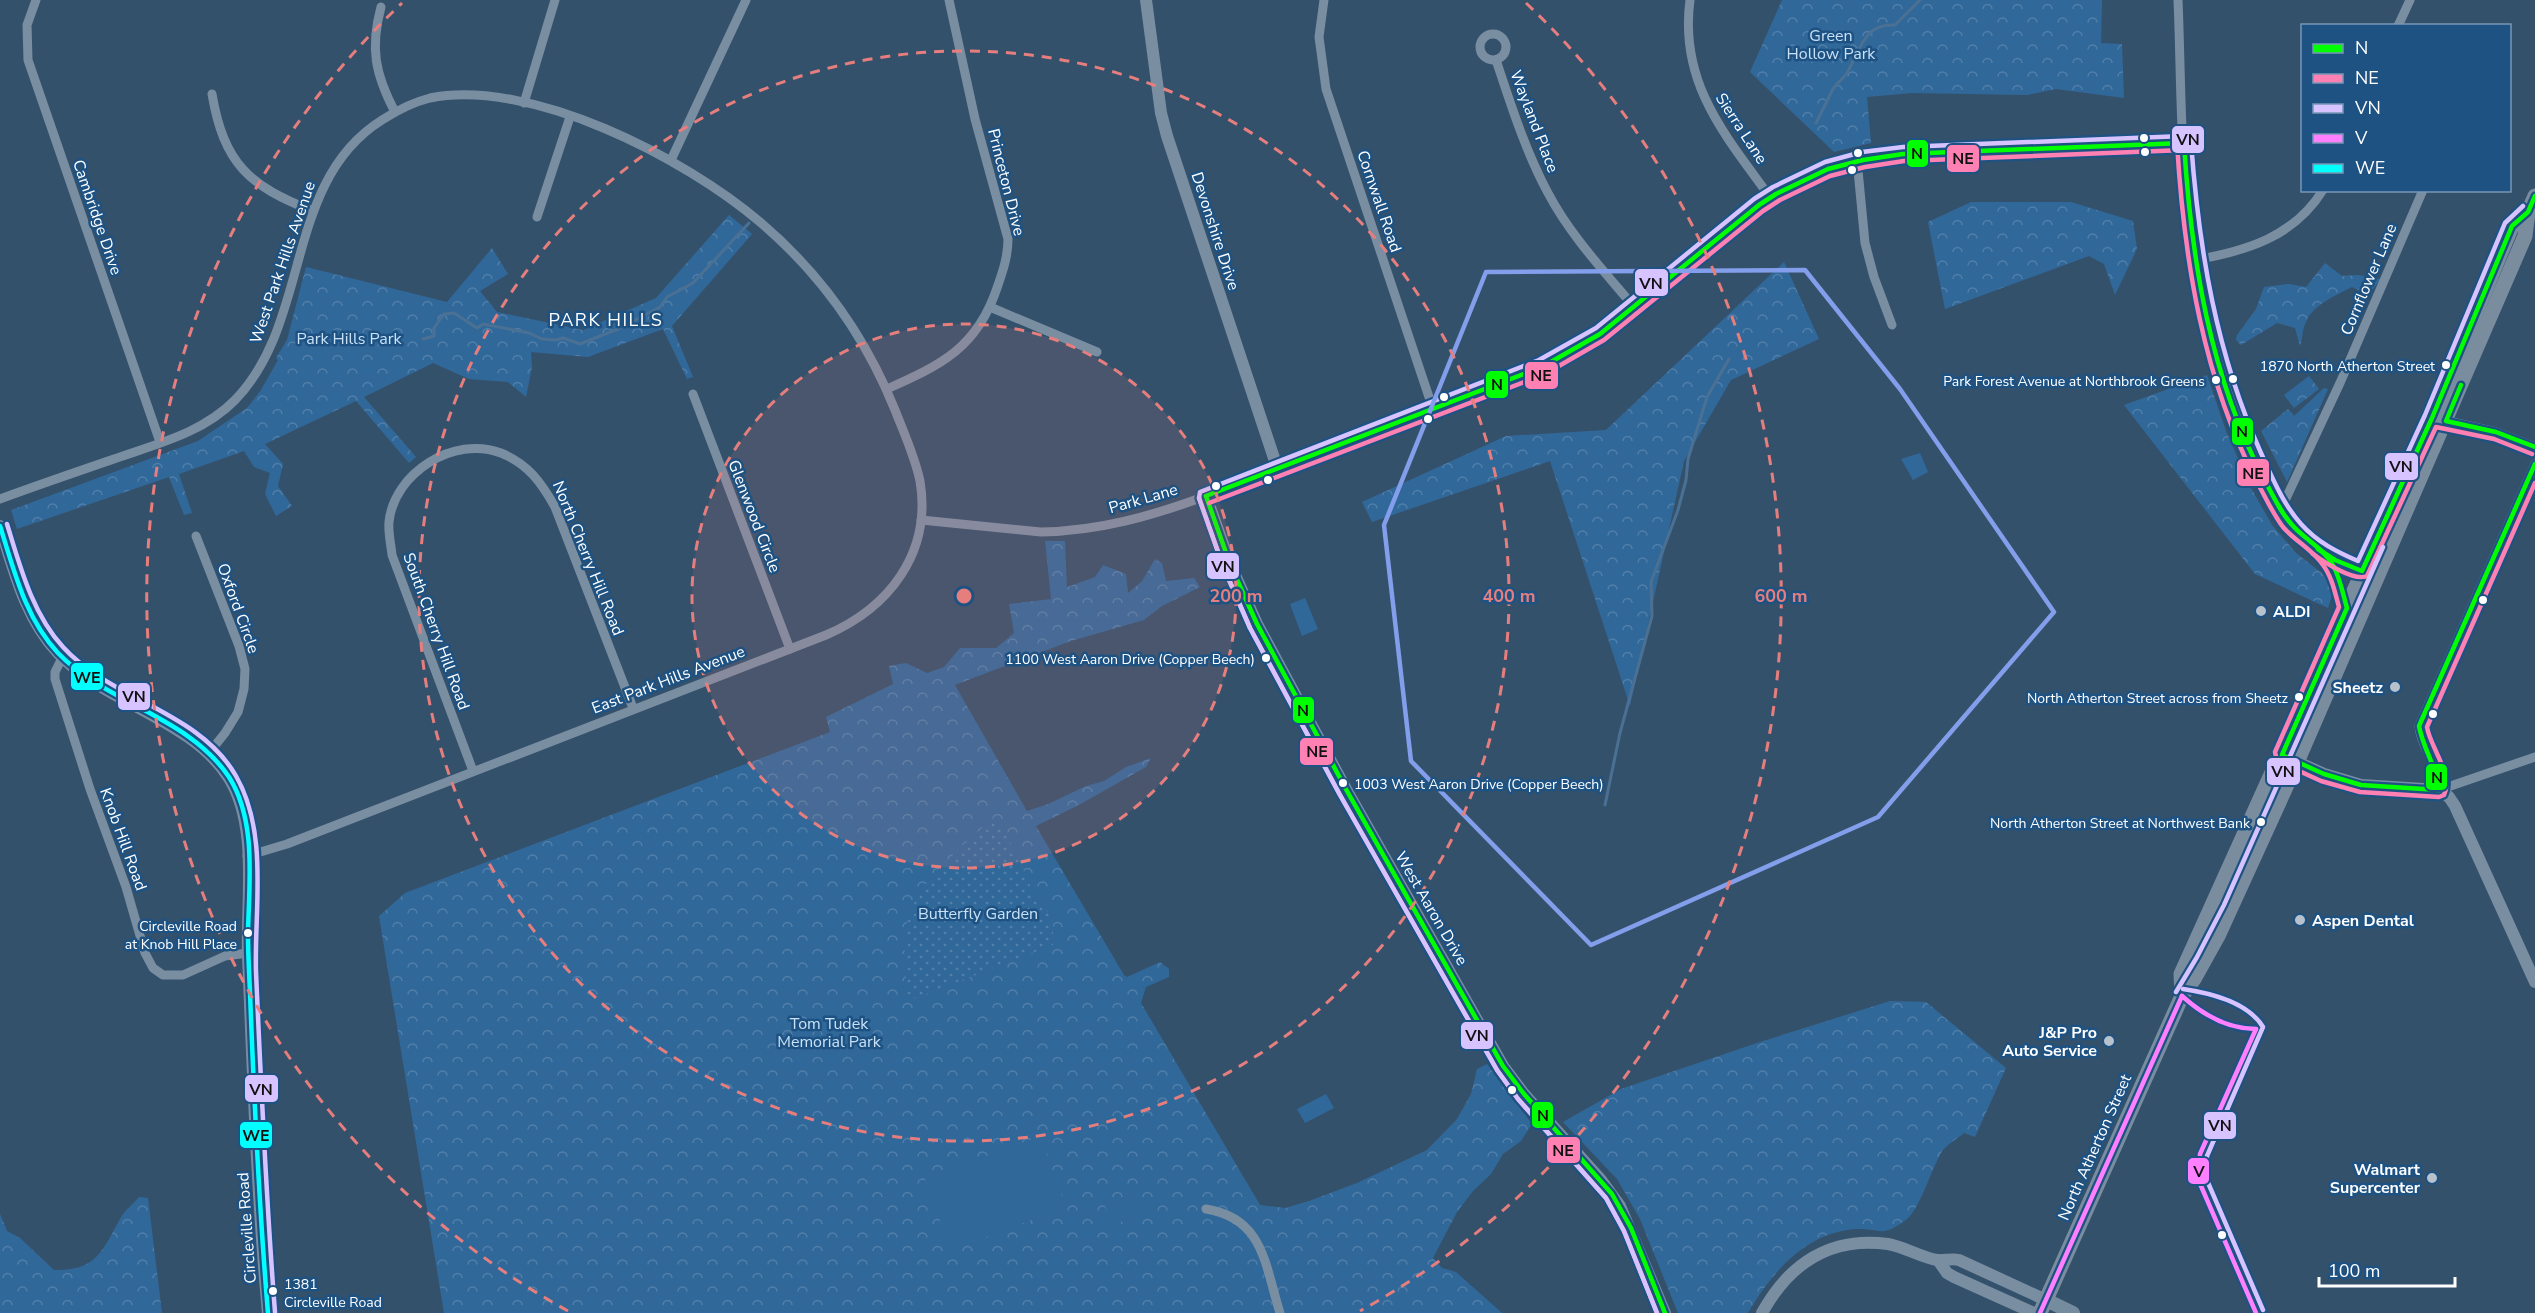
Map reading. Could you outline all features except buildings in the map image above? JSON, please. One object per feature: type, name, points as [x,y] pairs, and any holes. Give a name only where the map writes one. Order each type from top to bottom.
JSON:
[{"type":"main road","name":"North Atherton Street","points":[[2043,1306],[2182,996],[2219,934],[2297,762],[2378,578],[2512,226],[2533,215],[2535,196]]},
{"type":"main road","name":"North Atherton Street","points":[[2182,996],[2181,974],[2282,755],[2362,572],[2439,419]]},
{"type":"main road","points":[[2043,1306],[2073,1313]]},
{"type":"street","name":"Cambridge Drive","points":[[36,0],[27,24],[28,60],[160,442]]},
{"type":"street","points":[[524,103],[555,0]]},
{"type":"street","points":[[671,160],[746,0]]},
{"type":"street","name":"Princeton Drive","points":[[886,389],[928,370],[961,349],[984,321],[1005,266],[1008,239],[975,119],[949,0]]},
{"type":"street","name":"Devonshire Drive","points":[[1146,0],[1161,113],[1167,136],[1277,467]]},
{"type":"street","name":"Cornwall Road","points":[[1324,0],[1319,37],[1320,59],[1326,88],[1433,409]]},
{"type":"street","name":"Sierra Lane","points":[[1690,0],[1690,55],[1706,105],[1770,198]]},
{"type":"street","points":[[2178,0],[2188,207],[2195,260],[2212,340],[2231,400],[2247,442],[2281,509],[2306,540],[2326,555],[2378,578]]},
{"type":"street","points":[[2399,24],[2410,0]]},
{"type":"street","points":[[381,7],[375,27],[376,68],[395,112]]},
{"type":"street","name":"Wayland Place","points":[[1496,60],[1524,143],[1548,193],[1587,251],[1634,307]]},
{"type":"street","points":[[212,94],[222,137],[242,171],[268,192],[313,211]]},
{"type":"street","name":"West Park Hills Avenue","points":[[0,499],[160,442],[209,421],[225,410],[249,383],[276,334],[313,211],[326,179],[351,145],[363,133],[395,112],[427,99],[467,94],[524,103],[585,121],[671,160],[701,178],[759,220],[781,241],[834,301],[868,351],[886,389]]},
{"type":"street","points":[[537,217],[570,117]]},
{"type":"street","name":"Park Lane","points":[[921,520],[1041,532],[1114,525],[1206,496],[1542,367],[1600,334],[1770,198],[1804,178],[1832,167],[1857,160],[1904,154],[2184,143]]},
{"type":"street","points":[[1857,160],[1865,243],[1874,277],[1892,326]]},
{"type":"street","points":[[2195,260],[2231,254],[2277,236],[2298,220],[2321,192]]},
{"type":"street","name":"Cornflower Lane","points":[[2281,509],[2340,383],[2422,192]]},
{"type":"street","points":[[990,307],[1097,352]]},
{"type":"street","name":"East Park Hills Avenue","points":[[247,856],[287,844],[790,649],[843,627],[866,614],[880,601],[907,564],[917,540],[921,520],[919,480],[886,389]]},
{"type":"street","name":"Glenwood Circle","points":[[693,394],[790,649]]},
{"type":"street","points":[[2439,419],[2496,432],[2535,447]]},
{"type":"street","name":"North Cherry Hill Road","points":[[449,454],[463,451],[499,453],[518,462],[540,480],[555,507],[633,708]]},
{"type":"street","name":"South Cherry Hill Road","points":[[449,454],[432,459],[410,478],[393,507],[389,523],[392,555],[473,771]]},
{"type":"street","points":[[2439,790],[2438,773],[2420,734],[2419,726],[2535,464]]},
{"type":"street","name":"West Aaron Drive","points":[[1206,496],[1230,564],[1257,624],[1347,791],[1503,1066],[1524,1094],[1601,1180],[1620,1206],[1665,1313]]},
{"type":"street","name":"Circleville Road","points":[[0,526],[28,608],[41,632],[62,658],[209,753],[227,775],[238,797],[246,824],[248,953],[262,1244],[268,1313]]},
{"type":"street","name":"Oxford Circle","points":[[196,536],[239,646],[244,669],[244,689],[238,712],[209,753]]},
{"type":"street","points":[[2326,555],[2339,582],[2347,608]]},
{"type":"street","name":"Knob Hill Road","points":[[62,658],[55,672],[55,679],[90,789],[126,888],[145,953],[153,968],[163,975],[183,975],[225,956],[248,953]]},
{"type":"street","points":[[2282,755],[2338,779],[2361,785],[2439,790],[2535,757]]},
{"type":"street","points":[[2439,790],[2449,797],[2455,806],[2535,982]]},
{"type":"street","points":[[1206,1209],[1237,1219],[1252,1232],[1280,1313]]},
{"type":"street","points":[[1762,1313],[1787,1276],[1813,1256],[1854,1244],[1888,1244],[1938,1260],[1951,1258],[1959,1260],[2043,1306]]},
{"type":"street","points":[[1938,1260],[1947,1273],[1954,1277],[2034,1313]]},
{"type":"highlighted area","points":[[1805,270],[1900,389],[2054,612],[1878,817],[1591,945],[1411,761],[1384,525],[1486,272]]},
{"type":"green space","name":"Green Hollow Park","points":[[1782,0],[2102,0],[2101,43],[2122,44],[2124,98],[2056,89],[2027,95],[1912,93],[1867,97],[1871,143],[1834,152],[1750,72]]},
{"type":"green space","points":[[1971,202],[2071,202],[2133,221],[2137,249],[2115,295],[2104,264],[2089,256],[1945,309],[1928,222]]},
{"type":"green space","name":"Park Hills Park","points":[[729,215],[752,234],[672,326],[693,377],[687,379],[663,329],[588,357],[531,352],[532,367],[526,397],[508,382],[469,379],[433,363],[364,397],[416,457],[409,463],[356,401],[265,444],[283,464],[278,486],[292,506],[276,516],[265,494],[270,473],[254,467],[244,451],[179,474],[192,513],[184,515],[169,477],[17,529],[11,510],[198,441],[247,408],[261,390],[287,340],[306,267],[447,302],[492,248],[508,274],[480,291],[497,312],[583,330],[656,298]]},
{"type":"green space","points":[[1784,262],[1819,339],[1731,380],[1684,461],[1630,706],[1550,461],[1372,522],[1362,502],[1506,436],[1606,430]]},
{"type":"green space","points":[[2325,263],[2342,276],[2358,275],[2381,279],[2373,289],[2364,293],[2352,287],[2332,297],[2314,310],[2306,322],[2300,346],[2295,328],[2277,323],[2241,345],[2236,340],[2237,335],[2256,309],[2264,287],[2289,284],[2306,287]]},
{"type":"green space","points":[[2207,375],[2226,431],[2251,488],[2272,525],[2296,553],[2323,574],[2333,592],[2328,608],[2255,574],[2124,405]]},
{"type":"green space","points":[[2309,376],[2319,389],[2294,408],[2284,395]]},
{"type":"green space","points":[[2324,388],[2328,389],[2287,482],[2261,431],[2288,409],[2294,416]]},
{"type":"green space","points":[[1920,453],[1928,472],[1913,480],[1901,459]]},
{"type":"green space","name":"Tom Tudek Memorial Park","points":[[1045,541],[1065,541],[1067,587],[1095,577],[1103,565],[1126,574],[1128,593],[1142,581],[1155,559],[1162,563],[1166,581],[1194,578],[1200,587],[1162,606],[1144,620],[1071,641],[955,685],[1027,811],[1086,786],[1104,781],[1126,767],[1151,758],[1146,767],[1079,805],[1036,826],[1124,975],[1127,977],[1160,962],[1169,969],[1169,977],[1146,987],[1141,1003],[1260,1205],[1285,1208],[1309,1201],[1357,1183],[1427,1150],[1457,1119],[1471,1094],[1477,1069],[1487,1064],[1532,1124],[1521,1141],[1503,1154],[1491,1174],[1473,1191],[1457,1212],[1433,1258],[1442,1268],[1456,1272],[1502,1313],[444,1313],[379,916],[405,893],[830,732],[826,717],[893,684],[889,666],[906,663],[927,673],[944,667],[960,648],[996,648],[1014,633],[1009,604],[1051,599]]},
{"type":"green space","points":[[1305,598],[1318,629],[1302,636],[1290,604]]},
{"type":"green space","name":"Butterfly Garden","points":[[995,817],[1017,854],[1029,884],[1050,916],[1053,926],[1053,945],[908,1001],[905,942],[907,923],[912,908],[920,893],[943,864]]},
{"type":"green space","points":[[1890,1001],[1926,1002],[2006,1068],[1975,1137],[1964,1133],[1943,1150],[1912,1214],[1892,1229],[1882,1231],[1856,1229],[1838,1232],[1806,1246],[1779,1270],[1748,1313],[1678,1313],[1640,1219],[1617,1179],[1563,1122],[1621,1089]]},
{"type":"green space","points":[[1326,1094],[1334,1108],[1305,1123],[1297,1109]]},
{"type":"green space","points":[[1040,1136],[1066,1207],[951,1250],[925,1179]]},
{"type":"green space","points":[[1136,1193],[1144,1212],[1113,1225],[1105,1206]]},
{"type":"green space","points":[[139,1197],[148,1198],[162,1313],[0,1313],[0,1214],[7,1231],[20,1238],[54,1270],[68,1269],[80,1267],[96,1257],[126,1210]]},
{"type":"waterway","points":[[1816,123],[1833,89],[1847,73],[1860,46],[1870,33],[1876,28],[1895,25],[1920,0]]},
{"type":"waterway","points":[[423,339],[434,336],[434,328],[444,314],[454,313],[477,328],[483,324],[529,333],[542,339],[563,338],[580,344],[618,329],[660,307],[667,297],[693,283],[749,223]]},
{"type":"waterway","points":[[1605,805],[1620,733],[1652,616],[1651,582],[1678,510],[1686,480],[1688,459],[1707,397],[1729,359]]},
{"type":"transit line","name":"VN","points":[[1657,1313],[1624,1231],[1606,1198],[1518,1099],[1497,1070],[1340,795],[1250,628],[1223,566],[1199,498],[1200,492],[1539,360],[1596,328],[1754,199],[1773,187],[1825,162],[1862,152],[1903,147],[2184,136],[2191,142],[2199,222],[2212,300],[2221,339],[2245,415],[2274,481],[2295,516],[2321,541],[2358,561],[2425,415],[2505,223],[2523,206]]},
{"type":"transit line","name":"NE","points":[[2177,143],[2191,275],[2210,361],[2223,403],[2239,444],[2273,511],[2283,527],[2323,565],[2331,580],[2339,607],[2275,752],[2277,761],[2321,781],[2360,792],[2439,797],[2444,795],[2446,787],[2444,770],[2427,727],[2535,483]]},
{"type":"transit line","name":"N","points":[[2184,143],[2198,274],[2206,317],[2230,401],[2246,441],[2278,505],[2294,527],[2329,559],[2338,575],[2347,608],[2282,755],[2324,774],[2361,785],[2439,790],[2436,774],[2419,726],[2535,464]]},
{"type":"transit line","name":"N","points":[[1206,496],[1542,367],[1600,334],[1759,205],[1776,194],[1828,169],[1863,160],[1903,154],[2184,143]]},
{"type":"transit line","name":"NE","points":[[1209,503],[1545,374],[1604,340],[1763,211],[1780,200],[1830,176],[1865,167],[1904,161],[2184,150]]},
{"type":"transit line","name":"N","points":[[2318,549],[2335,560],[2362,571],[2432,418],[2512,226],[2528,212],[2535,196]]},
{"type":"transit line","name":"N","points":[[2461,385],[2446,421],[2496,432],[2535,447]]},
{"type":"transit line","name":"NE","points":[[2313,554],[2347,574],[2367,576],[2436,427],[2494,439],[2532,454]]},
{"type":"transit line","name":"N","points":[[1206,496],[1230,564],[1257,624],[1347,791],[1503,1066],[1524,1094],[1612,1194],[1631,1228],[1665,1313]]},
{"type":"transit line","name":"NE","points":[[1199,498],[1223,566],[1250,628],[1340,795],[1497,1070],[1518,1099],[1606,1198],[1624,1231],[1657,1313]]},
{"type":"transit line","name":"VN","points":[[7,524],[35,604],[52,634],[63,647],[105,680],[200,736],[220,754],[236,776],[246,798],[253,822],[258,872],[256,972],[266,1185],[275,1312]]},
{"type":"transit line","name":"WE","points":[[0,526],[29,609],[37,625],[58,653],[100,685],[192,739],[212,756],[229,777],[238,794],[248,833],[249,962],[257,1152],[268,1313]]},
{"type":"transit line","name":"VN","points":[[2176,992],[2224,905],[2383,547]]},
{"type":"transit line","name":"VN","points":[[2183,989],[2216,996],[2238,1005],[2256,1018],[2263,1027],[2207,1156],[2206,1178],[2263,1310]]},
{"type":"transit line","name":"V","points":[[2182,996],[2198,1009],[2216,1019],[2235,1026],[2256,1029]]},
{"type":"transit line","name":"V","points":[[2040,1313],[2182,996]]},
{"type":"transit line","name":"V","points":[[2256,1029],[2200,1154],[2198,1179],[2256,1313]]},
{"type":"place","name":"1870 North Atherton Street","points":[[2446,365]]},
{"type":"place","name":"Park Forest Avenue at Northbrook Greens","points":[[2216,380]]},
{"type":"place","name":"ALDI","points":[[2261,611]]},
{"type":"place","name":"1100 West Aaron Drive (Copper Beech)","points":[[1266,658]]},
{"type":"place","name":"Sheetz","points":[[2395,687]]},
{"type":"place","name":"North Atherton Street across from Sheetz","points":[[2299,697]]},
{"type":"place","name":"1003 West Aaron Drive (Copper Beech)","points":[[1343,783]]},
{"type":"place","name":"North Atherton Street at Northwest Bank","points":[[2261,822]]},
{"type":"place","name":"Aspen Dental","points":[[2300,920]]},
{"type":"place","name":"Circleville Road at Knob Hill Place","points":[[248,933]]},
{"type":"place","name":"J&P Pro Auto Service","points":[[2109,1041]]},
{"type":"place","name":"Walmart Supercenter","points":[[2432,1178]]},
{"type":"place","name":"1381 Circleville Road","points":[[273,1291]]},
{"type":"district","name":"PARK HILLS","points":[[606,320]]}]
